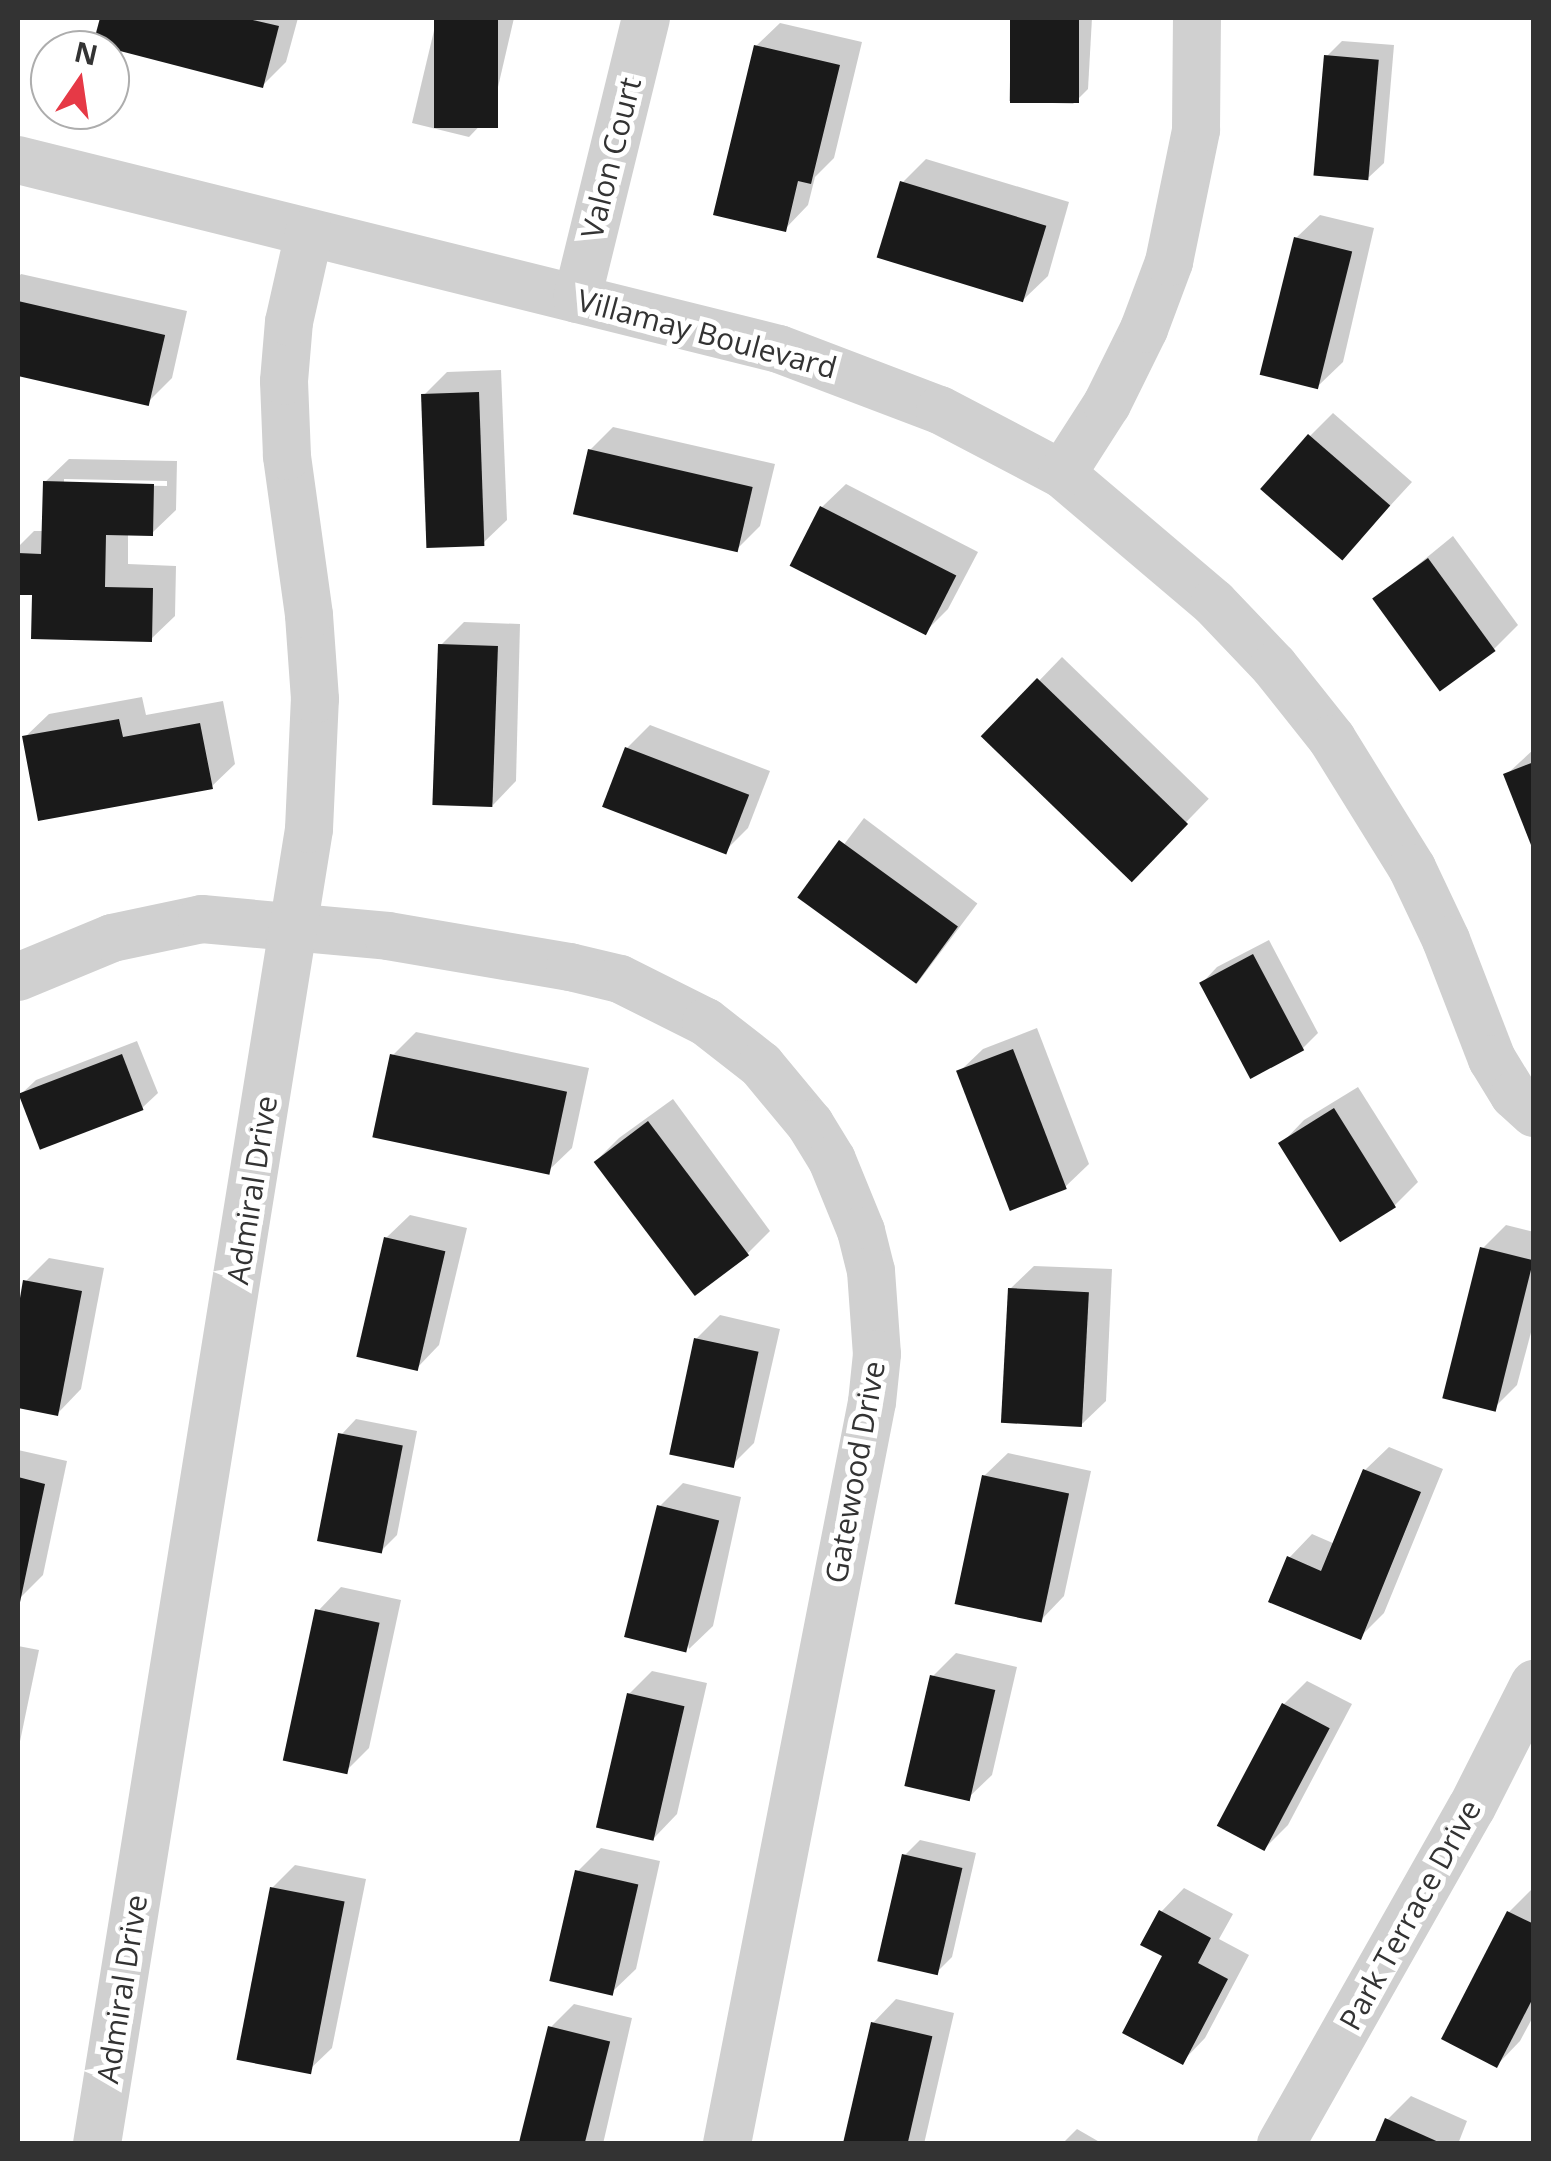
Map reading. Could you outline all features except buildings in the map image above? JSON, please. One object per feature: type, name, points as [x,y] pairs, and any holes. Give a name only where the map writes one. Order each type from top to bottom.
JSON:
[{"type":"street","name":"Valon Court","points":[[577,299],[646,18]]},
{"type":"street","points":[[1062,474],[1107,404],[1144,330],[1170,262],[1196,130],[1197,18]]},
{"type":"street","name":"Villamay Boulevard","points":[[18,160],[779,348],[853,373],[940,410],[1062,474],[1214,604],[1274,666],[1332,739],[1412,868],[1446,940],[1492,1059],[1514,1095],[1534,1114]]},
{"type":"street","name":"Admiral Drive","points":[[96,2144],[310,829],[314,699],[309,615],[288,456],[284,380],[289,322],[310,232]]},
{"type":"street","name":"Gatewood Drive","points":[[18,976],[112,938],[163,924],[202,919],[388,936],[570,967],[620,979],[670,1000],[734,1042],[788,1096],[832,1160],[861,1231],[876,1313],[872,1402],[728,2144]]},
{"type":"street","name":"Park Terrace Drive","points":[[1282,2144],[1472,1807],[1534,1684]]}]
